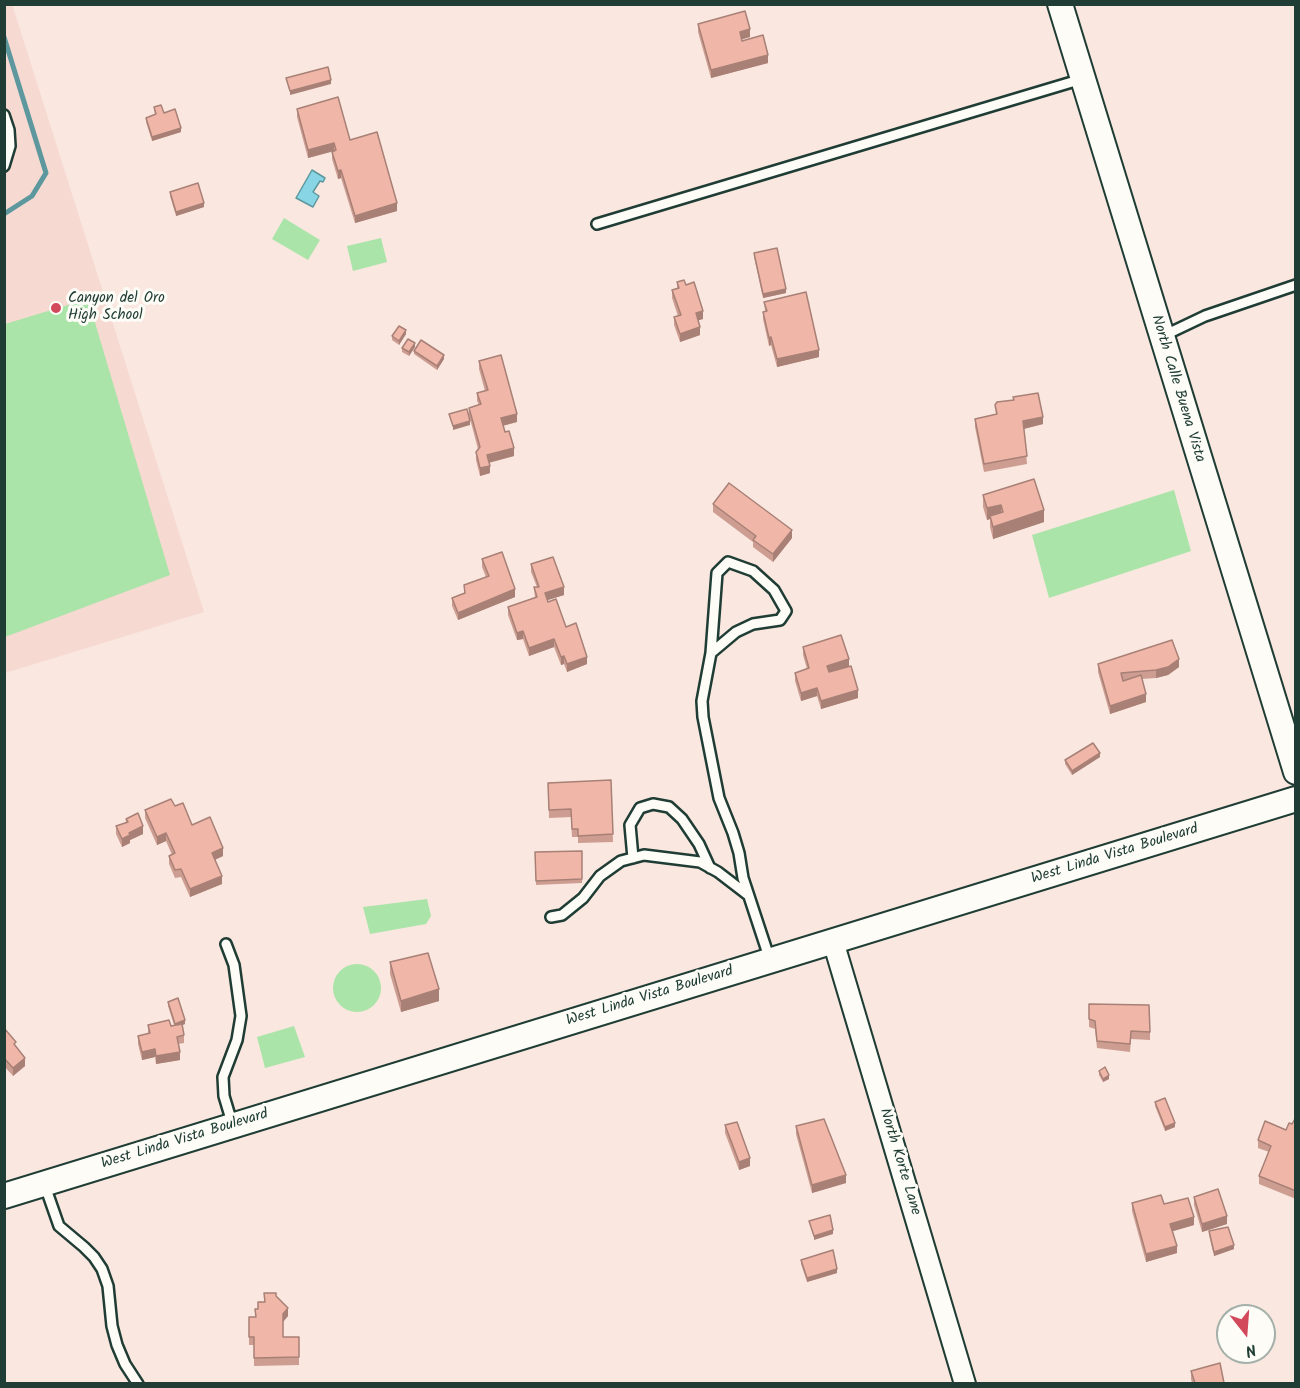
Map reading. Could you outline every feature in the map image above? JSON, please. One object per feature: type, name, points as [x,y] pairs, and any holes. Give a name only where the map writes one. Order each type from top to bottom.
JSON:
[{"type":"street","name":"North Calle Buena Vista","points":[[1060,4],[1296,772]]},
{"type":"street","name":"West Linda Vista Boulevard","points":[[4,1196],[1296,799]]},
{"type":"street","name":"North Korte Lane","points":[[833,941],[965,1383]]},
{"type":"lane","points":[[597,224],[1082,80]]},
{"type":"lane","points":[[4,115],[9,130],[10,146],[4,166]]},
{"type":"lane","points":[[1161,337],[1205,316],[1296,285]]},
{"type":"lane","points":[[711,652],[736,632],[753,624],[780,620],[786,611],[774,590],[753,571],[728,562],[717,573],[711,652],[702,701],[703,717],[719,798],[736,843],[742,878],[770,960]]},
{"type":"lane","points":[[633,858],[630,825],[640,808],[653,804],[669,807],[682,819],[699,844],[710,867]]},
{"type":"lane","points":[[551,917],[562,915],[583,898],[600,876],[621,861],[644,855],[700,862],[748,895]]},
{"type":"lane","points":[[226,944],[234,965],[241,1016],[237,1040],[223,1077],[224,1096],[233,1126]]},
{"type":"lane","points":[[45,1184],[59,1226],[84,1247],[102,1269],[108,1286],[112,1326],[117,1345],[125,1364],[138,1383]]},
{"type":"shaded area","name":"Canyon del Oro High School","points":[[12,4],[204,612],[5,673],[4,5]]},
{"type":"green space","points":[[284,218],[320,240],[308,260],[272,239]]},
{"type":"green space","points":[[381,238],[387,262],[353,271],[347,246]]},
{"type":"green space","points":[[88,299],[170,575],[5,637],[5,324]]},
{"type":"green space","points":[[1174,490],[1191,551],[1049,598],[1032,535]]},
{"type":"green space","points":[[427,899],[431,916],[426,924],[370,934],[363,907]]},
{"type":"green space","points":[[352,964],[362,964],[377,974],[381,988],[380,997],[371,1008],[362,1012],[352,1012],[337,1002],[333,993],[333,983],[343,968]]},
{"type":"green space","points":[[294,1026],[305,1057],[265,1068],[257,1037]]},
{"type":"water","points":[[312,170],[325,178],[323,182],[320,181],[313,192],[319,196],[313,207],[296,198]]},
{"type":"building","points":[[745,11],[750,29],[740,32],[742,41],[763,35],[768,55],[711,70],[698,24]]},
{"type":"building","points":[[328,67],[331,80],[290,91],[286,78]]},
{"type":"building","points":[[338,97],[350,140],[377,132],[397,203],[355,216],[341,170],[338,171],[332,152],[336,150],[334,143],[308,150],[297,109]]},
{"type":"building","points":[[161,105],[164,113],[175,109],[181,128],[152,137],[146,118],[156,114],[154,107]]},
{"type":"building","points":[[198,183],[204,203],[176,212],[170,192]]},
{"type":"building","points":[[777,248],[786,289],[763,294],[754,253]]},
{"type":"building","points":[[684,280],[686,285],[694,282],[703,311],[696,313],[700,327],[680,334],[674,317],[681,315],[672,290],[679,288],[677,282]]},
{"type":"building","points":[[806,292],[819,350],[777,359],[763,312],[767,311],[764,302]]},
{"type":"building","points":[[399,326],[406,330],[399,341],[392,336]]},
{"type":"building","points":[[408,339],[415,343],[409,352],[402,348]]},
{"type":"building","points":[[421,340],[444,355],[437,366],[414,351]]},
{"type":"building","points":[[501,355],[517,414],[501,418],[505,432],[509,431],[514,448],[487,455],[490,466],[480,468],[476,452],[480,447],[469,408],[481,404],[477,393],[488,390],[479,361]]},
{"type":"building","points":[[1038,393],[1043,417],[1023,421],[1027,456],[984,464],[975,419],[997,414],[995,405],[997,402]]},
{"type":"building","points":[[467,409],[470,421],[453,426],[449,414]]},
{"type":"building","points":[[1034,479],[1044,510],[993,527],[990,516],[1003,512],[1001,505],[987,508],[983,495]]},
{"type":"building","points":[[729,483],[792,530],[773,554],[753,540],[756,536],[713,504]]},
{"type":"building","points":[[502,552],[515,589],[458,613],[452,598],[465,593],[464,585],[489,576],[482,559]]},
{"type":"building","points":[[553,557],[564,587],[545,593],[548,602],[556,599],[566,627],[576,623],[587,657],[567,664],[564,656],[561,657],[554,639],[529,648],[523,631],[517,633],[508,607],[537,597],[534,587],[539,587],[531,564]]},
{"type":"building","points":[[841,635],[849,659],[827,666],[829,672],[851,666],[858,690],[821,701],[817,688],[801,693],[795,673],[809,668],[803,647]]},
{"type":"building","points":[[1172,640],[1179,659],[1168,667],[1156,670],[1121,673],[1123,681],[1141,675],[1146,694],[1110,706],[1098,664]]},
{"type":"building","points":[[1093,743],[1100,753],[1072,771],[1065,760]]},
{"type":"building","points":[[611,780],[613,834],[578,836],[578,829],[572,829],[571,809],[549,810],[548,783]]},
{"type":"building","points":[[171,799],[175,806],[183,803],[192,825],[210,817],[223,848],[212,853],[222,876],[190,889],[181,869],[175,870],[169,856],[175,853],[166,833],[157,837],[145,810]]},
{"type":"building","points":[[138,813],[143,826],[122,839],[116,826],[128,822],[126,819]]},
{"type":"building","points":[[582,851],[582,879],[536,881],[535,852]]},
{"type":"building","points":[[428,953],[439,989],[401,1001],[390,962]]},
{"type":"building","points":[[178,998],[185,1020],[175,1024],[168,1002]]},
{"type":"building","points":[[1089,1004],[1149,1005],[1150,1032],[1131,1031],[1130,1044],[1097,1041],[1095,1021],[1089,1019]]},
{"type":"building","points":[[169,1020],[171,1026],[182,1024],[184,1035],[177,1037],[180,1052],[156,1056],[155,1049],[142,1052],[138,1036],[150,1033],[148,1025]]},
{"type":"building","points":[[4,1028],[16,1042],[14,1044],[25,1058],[13,1068],[4,1058]]},
{"type":"building","points":[[1105,1067],[1109,1075],[1103,1079],[1099,1071]]},
{"type":"building","points":[[1165,1098],[1175,1123],[1165,1127],[1155,1102]]},
{"type":"building","points":[[1296,1117],[1296,1191],[1259,1176],[1271,1146],[1258,1140],[1265,1121],[1286,1130],[1289,1123],[1292,1124]]},
{"type":"building","points":[[824,1119],[846,1175],[812,1185],[796,1126]]},
{"type":"building","points":[[737,1122],[750,1158],[739,1162],[725,1125]]},
{"type":"building","points":[[1218,1189],[1227,1216],[1202,1224],[1194,1197]]},
{"type":"building","points":[[1161,1195],[1164,1204],[1188,1198],[1194,1217],[1170,1224],[1177,1246],[1146,1254],[1132,1203]]},
{"type":"building","points":[[830,1215],[833,1230],[814,1236],[809,1221]]},
{"type":"building","points":[[1228,1227],[1234,1245],[1214,1252],[1209,1231]]},
{"type":"building","points":[[833,1250],[837,1269],[807,1278],[801,1260]]},
{"type":"building","points":[[264,1293],[276,1293],[276,1296],[288,1308],[283,1314],[283,1337],[299,1337],[299,1357],[254,1358],[254,1337],[249,1337],[249,1317],[256,1317],[255,1309],[258,1309],[258,1302],[265,1302]]},
{"type":"building","points":[[1220,1364],[1224,1383],[1195,1383],[1191,1371]]},
{"type":"waterway","points":[[4,37],[46,173],[32,196],[4,214]]},
{"type":"place","name":"Canyon del Oro High School","points":[[56,308]]}]
